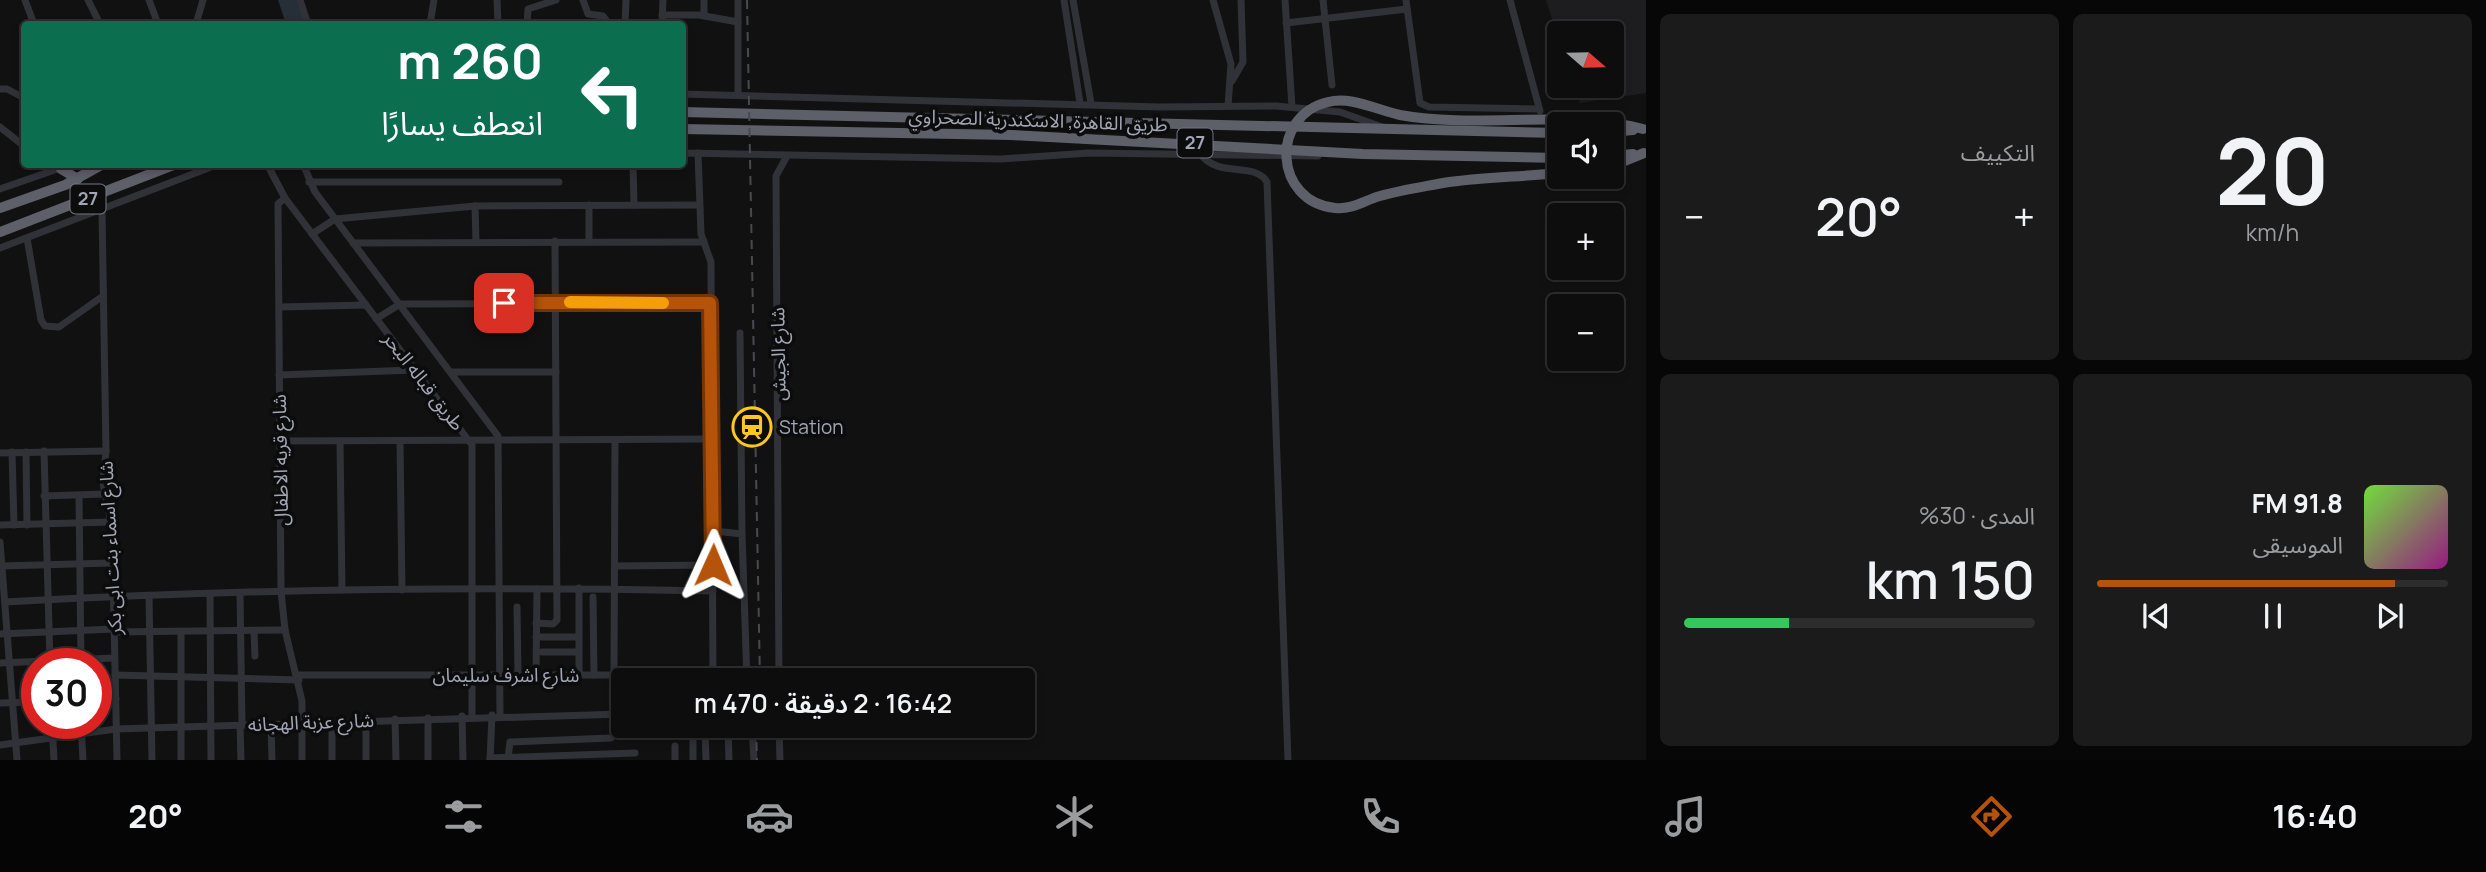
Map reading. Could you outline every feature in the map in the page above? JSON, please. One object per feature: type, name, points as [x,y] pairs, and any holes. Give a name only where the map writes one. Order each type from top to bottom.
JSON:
[{"type":"highway","points":[[1547,174],[1446,183],[1381,195],[1351,207],[1334,208],[1316,202],[1300,191],[1289,175],[1285,156],[1288,137],[1297,120],[1311,108],[1329,101],[1348,101],[1402,115],[1439,117],[1540,114],[1644,129]]},
{"type":"highway","name":"طريق القاهرة, الاسكندرية الصحراوي","points":[[686,111],[1547,133]]},
{"type":"highway","name":"طريق القاهرة, الاسكندرية الصحراوي","points":[[686,129],[1035,136],[1363,154],[1547,158]]},
{"type":"highway","points":[[1624,131],[1644,129]]},
{"type":"highway","points":[[1624,155],[1645,152]]},
{"type":"highway","points":[[1624,161],[1645,152]]},
{"type":"highway","points":[[64,168],[78,179]]},
{"type":"highway","name":"27","points":[[0,208],[78,179],[96,168]]},
{"type":"highway","name":"27","points":[[0,232],[166,168]]},
{"type":"street","points":[[25,0],[33,21]]},
{"type":"street","points":[[88,0],[98,21]]},
{"type":"street","points":[[149,0],[157,21]]},
{"type":"street","points":[[197,21],[203,0]]},
{"type":"street","points":[[300,0],[307,21]]},
{"type":"street","points":[[430,21],[434,0]]},
{"type":"street","points":[[497,0],[498,21]]},
{"type":"street","points":[[527,21],[528,9],[556,0]]},
{"type":"street","points":[[583,0],[588,14],[603,16],[607,21]]},
{"type":"street","points":[[625,21],[626,0]]},
{"type":"street","points":[[662,21],[663,0]]},
{"type":"street","points":[[704,0],[704,15]]},
{"type":"street","points":[[738,0],[738,95]]},
{"type":"street","points":[[1064,0],[1080,103]]},
{"type":"street","points":[[1073,0],[1091,103]]},
{"type":"street","points":[[1213,0],[1229,56],[1232,81],[1228,106]]},
{"type":"street","points":[[1232,81],[1242,67],[1244,56],[1241,0]]},
{"type":"street","points":[[1285,0],[1292,107]]},
{"type":"street","points":[[1323,0],[1332,85]]},
{"type":"street","points":[[1286,23],[1407,4],[1417,97],[1422,106],[1540,114],[1510,0]]},
{"type":"street","points":[[662,15],[704,15],[738,22]]},
{"type":"street","points":[[1071,46],[1081,45]]},
{"type":"street","points":[[0,89],[7,89],[21,96]]},
{"type":"street","points":[[686,94],[1292,107],[1355,116],[1387,128]]},
{"type":"street","points":[[0,127],[21,144]]},
{"type":"street","points":[[686,153],[1001,159],[1082,154],[1200,153],[1304,157],[1363,154]]},
{"type":"street","points":[[698,153],[699,205],[704,242],[710,257],[714,439],[713,668]]},
{"type":"street","points":[[1200,153],[1213,166],[1261,174],[1268,186],[1276,479],[1288,760]]},
{"type":"street","name":"شارع الجيش","points":[[779,668],[776,176],[787,156]]},
{"type":"street","points":[[0,189],[57,168]]},
{"type":"street","points":[[0,248],[209,168]]},
{"type":"street","name":"طريق قباله البحر","points":[[269,168],[285,198],[413,370],[470,441],[473,450],[472,716]]},
{"type":"street","name":"طريق قباله البحر","points":[[304,168],[309,182],[335,219],[453,372],[494,428],[499,441],[500,675],[490,759]]},
{"type":"street","points":[[633,168],[634,205]]},
{"type":"street","points":[[309,182],[559,182]]},
{"type":"street","name":"شارع قريه الاطفال","points":[[285,198],[278,204],[281,591],[285,630],[299,678],[302,760]]},
{"type":"street","points":[[589,205],[589,240]]},
{"type":"street","points":[[312,234],[335,219],[475,206],[699,205]]},
{"type":"street","points":[[475,206],[476,242]]},
{"type":"street","name":"شارع اسماء بنت ابى بكر","points":[[102,211],[106,451],[104,494],[111,522],[117,760]]},
{"type":"street","points":[[27,238],[41,320],[45,326],[52,329],[60,327],[103,296]]},
{"type":"street","points":[[353,243],[589,240],[704,242]]},
{"type":"street","points":[[537,623],[556,622],[555,241]]},
{"type":"street","points":[[376,319],[400,304],[710,303]]},
{"type":"street","points":[[279,307],[366,305]]},
{"type":"street","points":[[740,333],[741,534],[746,668]]},
{"type":"street","points":[[279,375],[413,370]]},
{"type":"street","points":[[453,372],[556,372]]},
{"type":"street","points":[[280,441],[714,439]]},
{"type":"street","points":[[614,668],[615,440]]},
{"type":"street","points":[[340,441],[342,590]]},
{"type":"street","points":[[400,441],[402,590]]},
{"type":"street","points":[[44,451],[50,648]]},
{"type":"street","points":[[0,453],[106,451]]},
{"type":"street","points":[[12,452],[14,525]]},
{"type":"street","points":[[26,452],[27,525]]},
{"type":"street","points":[[44,496],[104,494]]},
{"type":"street","points":[[79,496],[81,648]]},
{"type":"street","points":[[0,525],[111,522]]},
{"type":"street","points":[[714,531],[741,534]]},
{"type":"street","points":[[0,542],[5,602],[4,634],[10,662],[17,760]]},
{"type":"street","points":[[1,566],[112,563]]},
{"type":"street","points":[[616,566],[713,565]]},
{"type":"street","points":[[579,588],[579,675]]},
{"type":"street","points":[[5,602],[342,590],[579,588],[713,591]]},
{"type":"street","points":[[536,675],[537,589]]},
{"type":"street","points":[[240,593],[241,760]]},
{"type":"street","points":[[210,594],[211,760]]},
{"type":"street","points":[[149,596],[152,760]]},
{"type":"street","points":[[593,597],[594,675]]},
{"type":"street","points":[[517,607],[517,675]]},
{"type":"street","points":[[4,634],[114,630],[211,633],[285,630]]},
{"type":"street","points":[[254,631],[255,656]]},
{"type":"street","points":[[181,632],[181,760]]},
{"type":"street","points":[[536,637],[578,637]]},
{"type":"street","points":[[542,652],[578,652]]},
{"type":"street","points":[[0,663],[21,662]]},
{"type":"street","name":"شارع اشرف سليمان","points":[[115,675],[242,679],[611,675]]},
{"type":"street","points":[[0,703],[21,702]]},
{"type":"street","name":"شارع عزبة الهجانه","points":[[112,729],[461,716],[611,714]]},
{"type":"street","points":[[461,716],[463,760]]},
{"type":"street","points":[[428,718],[428,760]]},
{"type":"street","points":[[395,719],[396,760]]},
{"type":"street","points":[[366,720],[366,760]]},
{"type":"street","points":[[332,722],[332,760]]},
{"type":"street","points":[[271,724],[272,760]]},
{"type":"street","points":[[508,758],[510,742],[611,738]]},
{"type":"street","points":[[693,738],[694,760]]},
{"type":"street","points":[[705,738],[706,760]]},
{"type":"street","points":[[728,738],[729,760]]},
{"type":"street","points":[[753,738],[754,760]]},
{"type":"street","points":[[779,738],[780,760]]},
{"type":"street","name":"شارع عزبة الهجانه","points":[[0,745],[38,739]]},
{"type":"street","points":[[53,739],[54,760]]},
{"type":"street","points":[[82,739],[83,760]]},
{"type":"street","points":[[584,740],[584,757]]},
{"type":"street","points":[[537,741],[538,758]]},
{"type":"street","points":[[674,746],[675,760]]},
{"type":"street","points":[[490,759],[635,753]]},
{"type":"shaded area","points":[[278,0],[297,0],[304,21],[285,21]]},
{"type":"shaded area","points":[[1546,0],[1646,0],[1646,93],[1624,96],[1624,21],[1553,21]]},
{"type":"shaded area","points":[[1578,98],[1613,98],[1580,103]]},
{"type":"railway","points":[[747,0],[760,668]]},
{"type":"railway","points":[[756,738],[757,760]]},
{"type":"slow traffic","points":[[570,302],[663,303]]},
{"type":"place","name":"Station","points":[[752,427]]},
{"type":"route","points":[[504,303],[710,303],[714,439],[713,565]]}]
